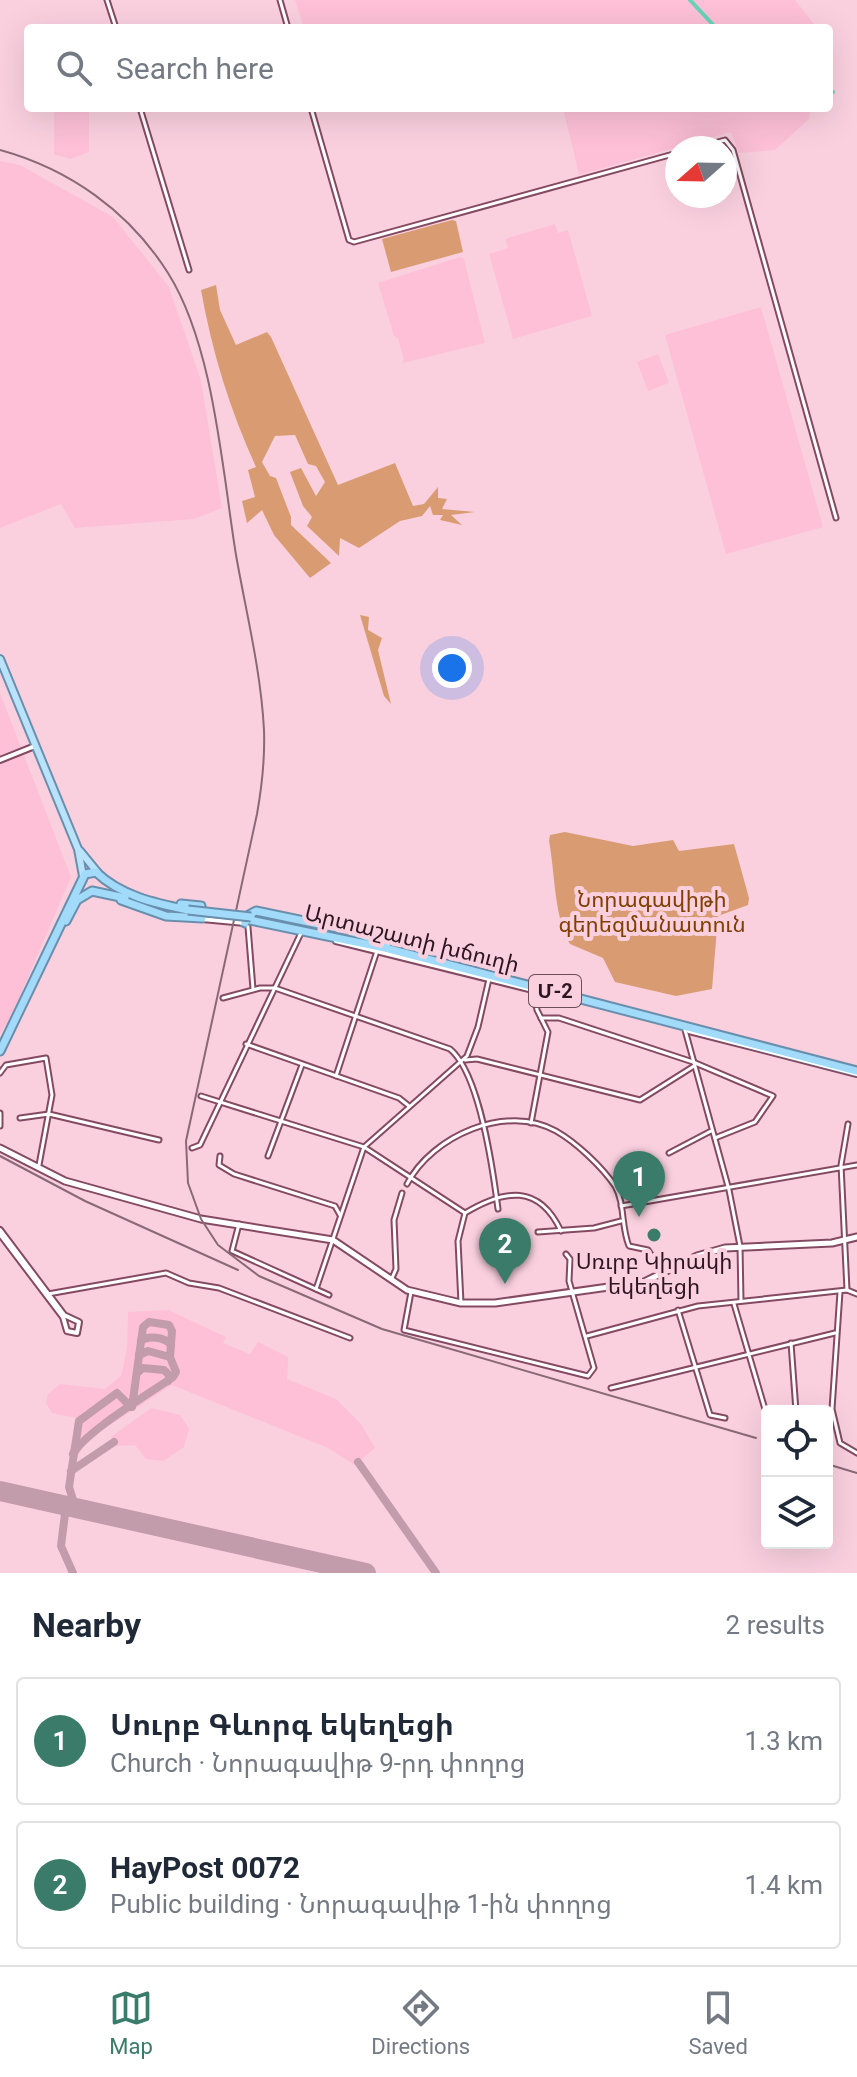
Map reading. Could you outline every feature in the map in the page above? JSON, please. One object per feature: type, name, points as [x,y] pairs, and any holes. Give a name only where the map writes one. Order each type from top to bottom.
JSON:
[{"type":"highway","points":[[0,1051],[83,877],[90,871],[99,875],[101,884],[79,898],[70,911],[0,1061]]},
{"type":"highway","name":"Արտաշատի խճուղի","points":[[99,875],[117,889],[152,903],[188,912]]},
{"type":"highway","name":"Արտաշատի խճուղի","points":[[83,877],[85,888],[93,891],[188,912],[387,944],[857,1071]]},
{"type":"highway","points":[[107,892],[157,914],[202,918],[201,906],[117,889]]},
{"type":"highway","name":"Արտաշատի խճուղի","points":[[249,922],[385,948],[857,1071]]},
{"type":"main road","name":"Արտաշատի խճուղի","points":[[0,659],[78,849],[83,877]]},
{"type":"main road","name":"Արտաշատի խճուղի","points":[[78,849],[99,875]]},
{"type":"main road","points":[[0,1148],[65,1181],[201,1219],[333,1240],[411,1292],[461,1303],[495,1303],[644,1282],[697,1256],[740,1246],[844,1241],[857,1237]]},
{"type":"street","points":[[107,0],[115,24]]},
{"type":"street","points":[[280,0],[287,24]]},
{"type":"street","points":[[141,112],[189,270]]},
{"type":"street","points":[[312,112],[349,240],[354,242],[665,156]]},
{"type":"street","points":[[737,164],[836,518]]},
{"type":"street","points":[[0,760],[35,746]]},
{"type":"street","points":[[202,918],[249,922],[253,989]]},
{"type":"street","name":"Արտաշատի խճուղի","points":[[249,922],[857,1071]]},
{"type":"street","points":[[192,1148],[200,1145],[301,933]]},
{"type":"street","points":[[336,1076],[377,951]]},
{"type":"street","points":[[316,1289],[364,1147],[469,1053],[489,979]]},
{"type":"street","points":[[223,998],[253,989],[275,988],[450,1049],[461,1061],[482,1126],[498,1209]]},
{"type":"street","points":[[531,1123],[548,1032],[533,990]]},
{"type":"street","points":[[541,1018],[559,1018],[693,1064],[773,1096],[755,1122],[715,1138]]},
{"type":"street","points":[[685,1030],[729,1190],[740,1246],[741,1301]]},
{"type":"street","points":[[246,1044],[399,1098],[409,1106]]},
{"type":"street","points":[[0,1073],[6,1065],[46,1058],[52,1095],[39,1169]]},
{"type":"street","points":[[461,1061],[477,1059],[640,1100],[693,1064]]},
{"type":"street","points":[[268,1156],[302,1065]]},
{"type":"street","points":[[201,1096],[364,1147],[465,1213]]},
{"type":"street","points":[[0,1113],[0,1126]]},
{"type":"street","points":[[20,1118],[49,1114],[159,1140]]},
{"type":"street","points":[[407,1184],[411,1176],[453,1137],[482,1126],[531,1123],[557,1132],[613,1183],[629,1246],[648,1250],[663,1273]]},
{"type":"street","points":[[847,1290],[841,1165],[848,1124]]},
{"type":"street","points":[[669,1153],[713,1130]]},
{"type":"street","points":[[220,1156],[219,1165],[234,1174],[335,1206],[340,1215]]},
{"type":"street","points":[[621,1206],[729,1190],[841,1165],[857,1165]]},
{"type":"street","points":[[391,1281],[396,1269],[394,1220],[402,1193]]},
{"type":"street","points":[[465,1213],[497,1198],[537,1198],[552,1211],[561,1231]]},
{"type":"street","points":[[461,1303],[458,1241],[465,1213]]},
{"type":"street","points":[[538,1232],[621,1221]]},
{"type":"street","points":[[239,1224],[232,1251],[329,1295]]},
{"type":"street","points":[[0,1232],[47,1294],[69,1333],[77,1333],[80,1324],[47,1294]]},
{"type":"street","points":[[411,1292],[404,1330],[584,1377],[594,1368],[569,1281],[570,1257],[566,1254]]},
{"type":"street","points":[[47,1294],[166,1273],[189,1283],[219,1288],[350,1338]]},
{"type":"street","points":[[586,1336],[678,1310],[847,1290],[857,1294]]},
{"type":"street","points":[[840,1292],[832,1409],[836,1435],[846,1449],[857,1453]]},
{"type":"street","points":[[734,1303],[764,1405]]},
{"type":"street","points":[[678,1310],[710,1415],[725,1418]]},
{"type":"street","points":[[66,1325],[72,1319]]},
{"type":"street","points":[[611,1388],[835,1333]]},
{"type":"street","points":[[791,1343],[796,1405]]},
{"type":"shaded area","points":[[295,0],[795,0],[814,24],[303,24]]},
{"type":"shaded area","points":[[54,112],[89,112],[89,152],[70,159],[54,154]]},
{"type":"shaded area","points":[[564,112],[810,112],[809,119],[775,150],[739,153],[737,136],[733,136],[731,132],[717,136],[665,136],[665,151],[579,175]]},
{"type":"shaded area","points":[[0,161],[20,165],[113,217],[169,287],[201,381],[222,508],[194,519],[75,528],[61,504],[0,528]]},
{"type":"shaded area","points":[[555,224],[558,233],[568,230],[592,316],[513,339],[489,254],[508,248],[505,239]]},
{"type":"shaded area","points":[[460,257],[464,259],[485,343],[402,363],[404,360],[398,338],[394,336],[378,283]]},
{"type":"shaded area","points":[[761,307],[823,527],[726,554],[665,335]]},
{"type":"shaded area","points":[[658,354],[669,383],[648,391],[637,362]]},
{"type":"shaded area","points":[[0,693],[71,877],[10,1019],[0,1034]]},
{"type":"shaded area","points":[[168,1310],[226,1337],[223,1343],[250,1354],[258,1342],[288,1357],[287,1379],[336,1399],[361,1424],[375,1448],[355,1465],[328,1448],[172,1385],[87,1440],[79,1454],[69,1453],[76,1418],[52,1413],[46,1403],[48,1394],[60,1384],[105,1389],[121,1376],[127,1349],[128,1312]]},
{"type":"shaded area","points":[[151,1408],[180,1415],[189,1429],[184,1447],[163,1461],[146,1459],[135,1445],[117,1446],[111,1437]]},
{"type":"green space","points":[[456,221],[463,252],[391,272],[382,239]]},
{"type":"green space","points":[[216,285],[220,310],[236,345],[267,332],[271,337],[338,485],[395,463],[413,506],[424,504],[438,487],[438,498],[447,499],[442,509],[475,512],[451,515],[462,525],[440,520],[443,515],[433,515],[430,506],[422,516],[400,521],[359,548],[340,538],[339,556],[307,526],[312,517],[303,506],[290,472],[301,468],[316,496],[325,482],[316,466],[308,464],[295,435],[275,436],[262,462],[270,476],[276,478],[291,517],[291,525],[331,563],[310,578],[274,535],[262,510],[247,523],[242,501],[255,497],[248,470],[256,467],[230,402],[205,313],[201,290]]},
{"type":"green space","points":[[360,615],[369,617],[368,630],[382,638],[378,650],[391,704],[384,696]]},
{"type":"green space","name":"Նորագավիթի գերեզմանատուն","points":[[565,832],[633,846],[673,840],[679,851],[734,844],[749,898],[748,905],[718,916],[712,989],[676,996],[615,982],[603,958],[570,944],[558,908],[549,841],[550,835]]},
{"type":"waterway","points":[[690,0],[712,24]]},
{"type":"taxiway","points":[[73,1454],[104,1424],[119,1413],[134,1403],[173,1377],[176,1372],[170,1357],[172,1331],[169,1325],[149,1322],[143,1327],[132,1407]]},
{"type":"taxiway","points":[[141,1341],[156,1338],[171,1345]]},
{"type":"taxiway","points":[[139,1355],[148,1351],[170,1357]]},
{"type":"taxiway","points":[[137,1373],[143,1368],[164,1370],[170,1376],[168,1381]]},
{"type":"taxiway","points":[[85,1510],[74,1503],[69,1487],[79,1421],[117,1393],[131,1407]]},
{"type":"taxiway","points":[[71,1471],[114,1442]]},
{"type":"taxiway","points":[[358,1462],[436,1573]]},
{"type":"taxiway","points":[[66,1506],[61,1546],[73,1573]]},
{"type":"runway","points":[[0,1491],[366,1573]]},
{"type":"railway","points":[[0,150],[25,158],[73,181],[95,195],[135,230],[168,273],[184,303],[196,336],[214,409],[260,686],[264,751],[257,814],[186,1141],[188,1183],[201,1219],[218,1245],[259,1276],[382,1329],[756,1438]]},
{"type":"railway","points":[[0,1156],[85,1201],[238,1270]]},
{"type":"railway","points":[[833,1466],[857,1473]]},
{"type":"place","name":"Սուրբ Գևորգ եկեղեցի","points":[[639,1217]]},
{"type":"place","name":"Սռւրբ Կիրակի եկեղեցի","points":[[654,1235]]},
{"type":"place","name":"HayPost 0072","points":[[505,1284]]}]
